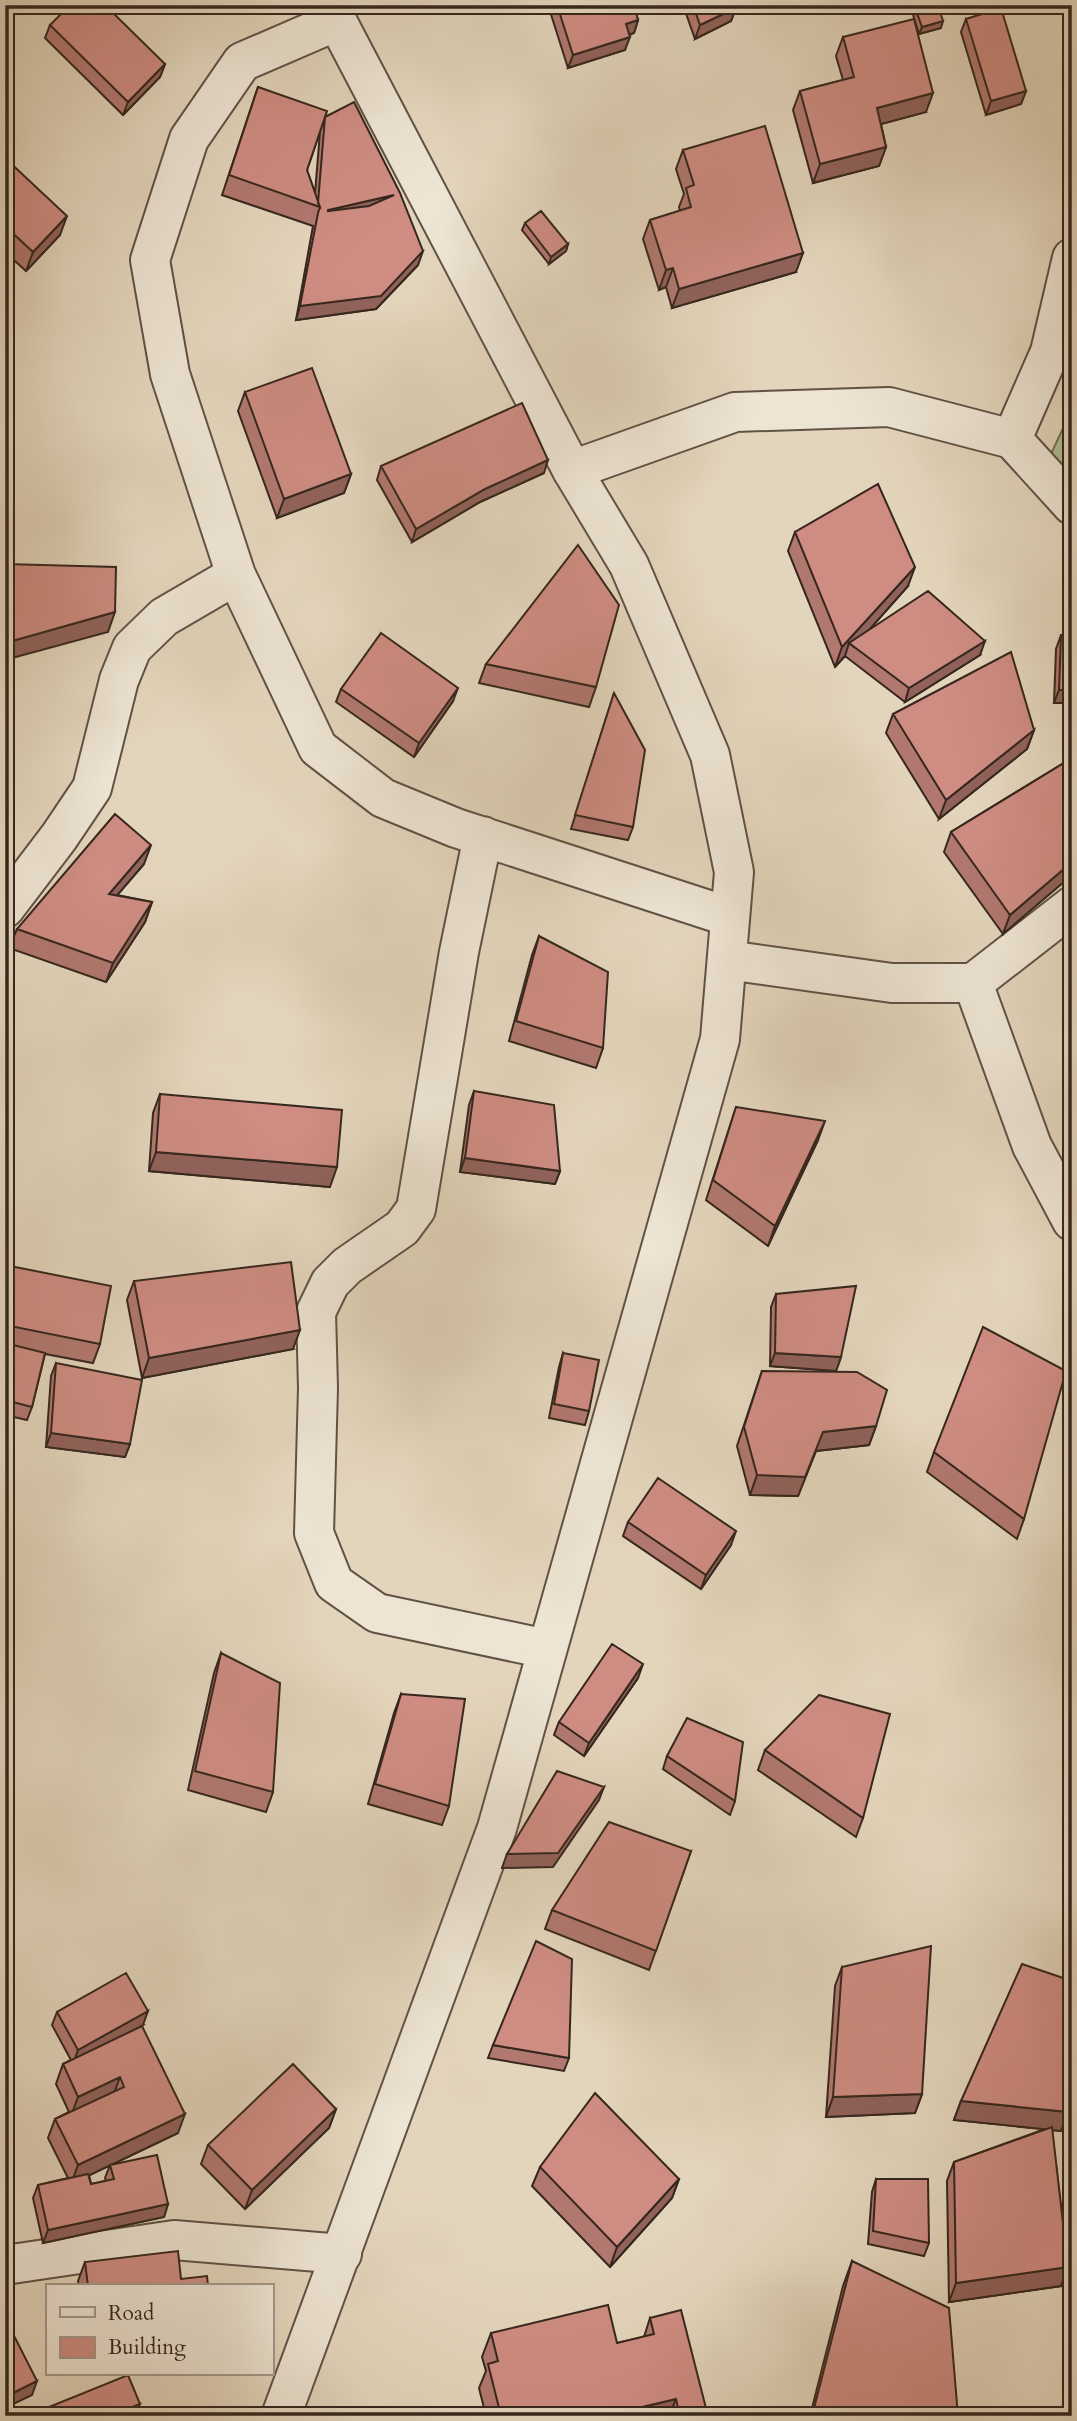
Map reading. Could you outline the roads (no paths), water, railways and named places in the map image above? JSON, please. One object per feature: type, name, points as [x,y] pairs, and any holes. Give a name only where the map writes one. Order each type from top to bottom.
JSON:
[{"type":"street","points":[[281,2416],[496,1828],[720,1039],[734,872],[710,755],[629,565],[572,470],[330,13],[242,62],[189,139],[150,260],[170,374],[236,575],[318,748],[383,798],[483,836],[730,918]]},
{"type":"street","points":[[1012,439],[1050,352],[1072,258]]},
{"type":"street","points":[[572,470],[735,412],[889,407],[1012,439],[1072,505]]},
{"type":"street","points":[[5,908],[60,837],[92,788],[119,680],[132,648],[164,617],[236,575]]},
{"type":"street","points":[[483,836],[459,952],[416,1209],[402,1228],[330,1283],[316,1312],[318,1388],[314,1533],[334,1583],[377,1613],[547,1649]]},
{"type":"street","points":[[727,960],[892,984],[973,983],[1072,906]]},
{"type":"street","points":[[973,983],[1032,1146],[1072,1220]]},
{"type":"street","points":[[5,2265],[174,2240],[342,2254]]}]
